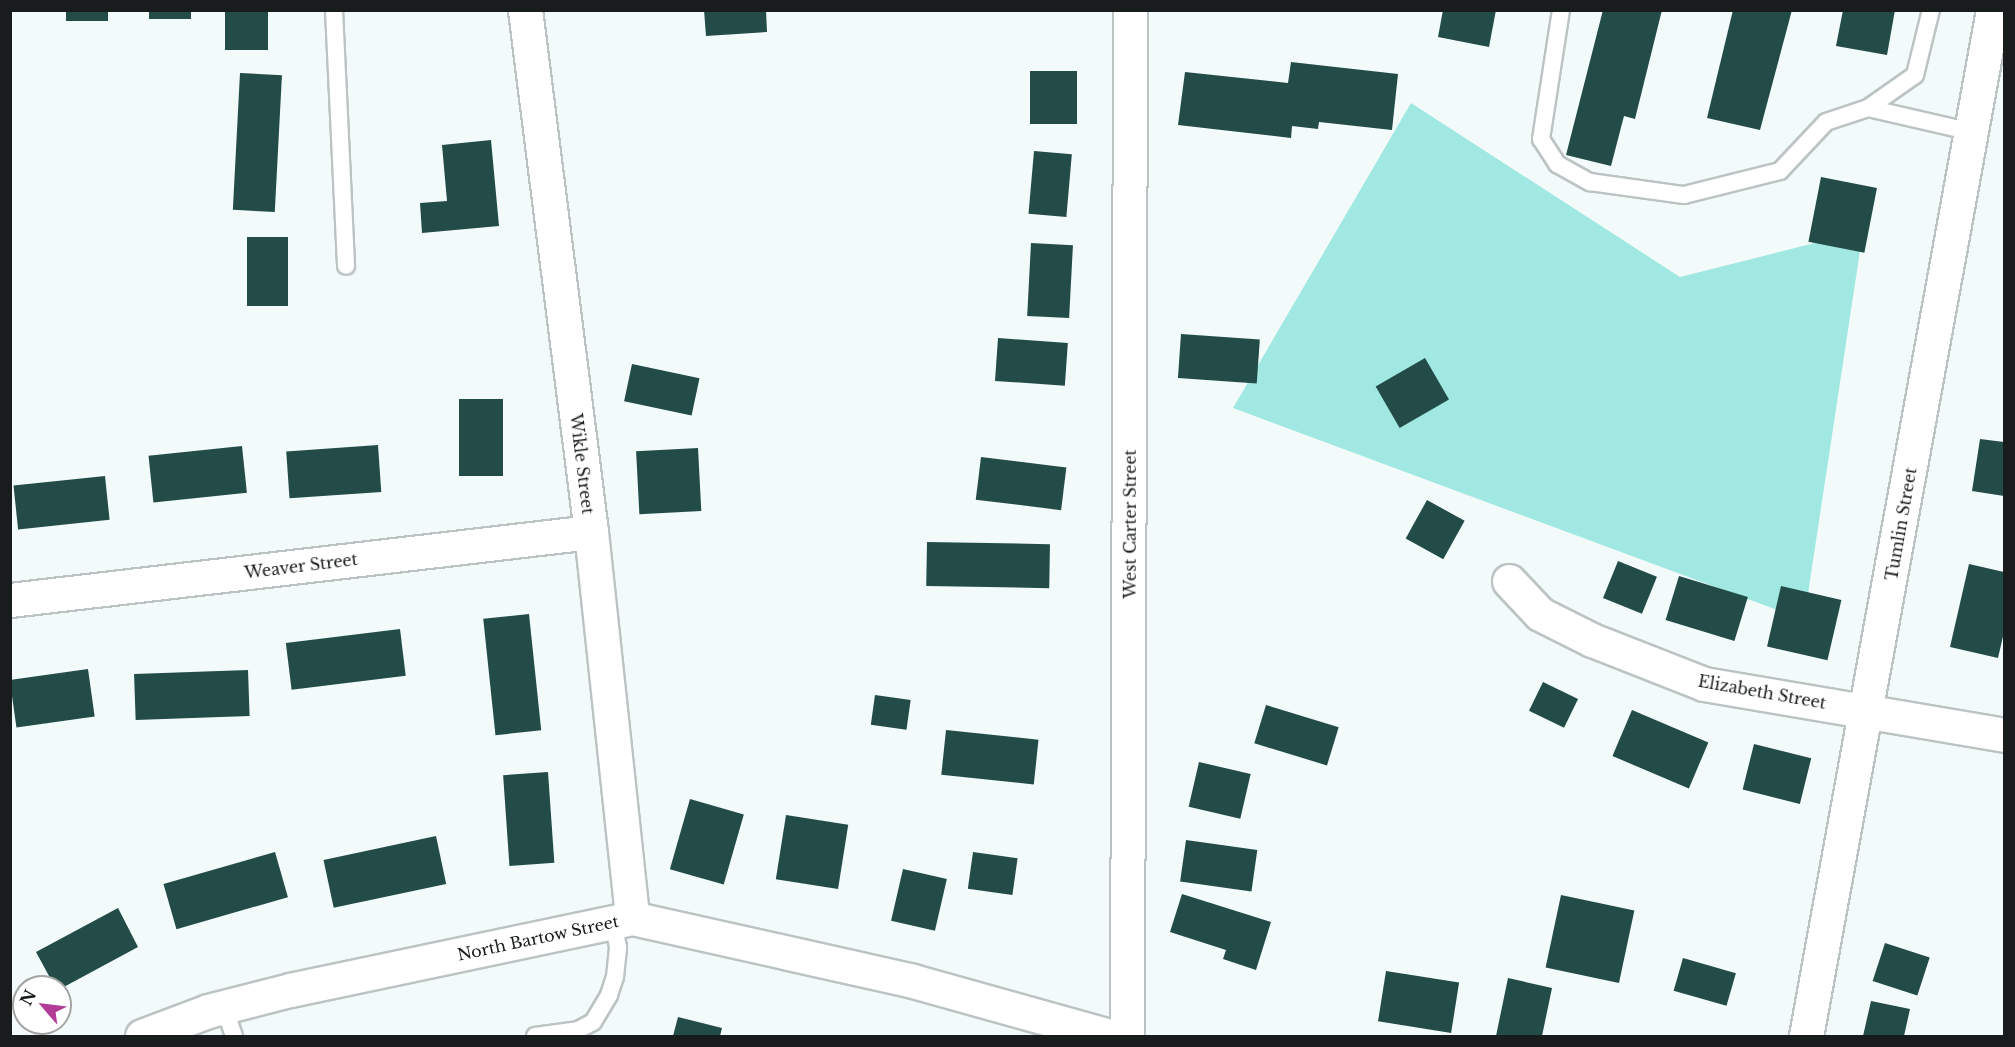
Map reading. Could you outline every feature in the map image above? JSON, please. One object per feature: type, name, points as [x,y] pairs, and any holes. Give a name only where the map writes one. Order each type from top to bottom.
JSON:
[{"type":"street","name":"Wikle Street","points":[[525,10],[591,532],[622,920]]},
{"type":"street","name":"West Carter Street","points":[[1127,1036],[1130,10]]},
{"type":"street","name":"Tumlin Street","points":[[1806,1036],[1868,710],[1993,10]]},
{"type":"street","name":"Weaver Street","points":[[10,600],[591,532]]},
{"type":"street","name":"Elizabeth Street","points":[[1509,581],[1540,614],[1592,640],[1704,684],[1868,710],[2004,735]]},
{"type":"street","name":"North Bartow Street","points":[[142,1036],[229,1022],[622,920],[913,981],[1110,1036]]},
{"type":"lane","points":[[334,10],[346,266]]},
{"type":"lane","points":[[1561,10],[1541,139],[1557,164],[1590,182],[1684,195],[1780,171],[1826,122],[1868,108],[1915,75],[1931,10]]},
{"type":"lane","points":[[1868,108],[1972,132]]},
{"type":"lane","points":[[535,1036],[578,1030],[592,1022],[609,995],[615,976],[622,920]]},
{"type":"shaded area","points":[[1411,103],[1680,277],[1863,231],[1804,620],[1233,408]]},
{"type":"building","points":[[66,10],[108,10],[108,21],[66,21]]},
{"type":"building","points":[[149,10],[191,10],[191,19],[149,19]]},
{"type":"building","points":[[225,10],[268,10],[268,50],[225,50]]},
{"type":"building","points":[[704,10],[766,10],[767,32],[706,36]]},
{"type":"building","points":[[1443,10],[1496,10],[1489,47],[1438,37]]},
{"type":"building","points":[[1603,10],[1662,10],[1635,119],[1624,116],[1611,166],[1566,155]]},
{"type":"building","points":[[1733,10],[1792,10],[1760,130],[1707,118]]},
{"type":"building","points":[[1843,10],[1895,10],[1887,55],[1836,46]]},
{"type":"building","points":[[1291,62],[1398,74],[1392,130],[1319,122],[1318,129],[1292,126],[1291,138],[1178,125],[1185,72],[1288,83]]},
{"type":"building","points":[[1030,71],[1077,71],[1077,124],[1030,124]]},
{"type":"building","points":[[240,73],[282,75],[275,212],[233,210]]},
{"type":"building","points":[[491,140],[499,226],[422,233],[420,203],[447,201],[442,145]]},
{"type":"building","points":[[1034,151],[1072,154],[1066,217],[1029,214]]},
{"type":"building","points":[[1821,177],[1877,188],[1864,253],[1808,242]]},
{"type":"building","points":[[247,237],[288,237],[288,306],[247,306]]},
{"type":"building","points":[[1031,243],[1073,245],[1069,318],[1027,316]]},
{"type":"building","points":[[1181,334],[1260,340],[1257,383],[1178,378]]},
{"type":"building","points":[[998,338],[1068,343],[1065,386],[995,381]]},
{"type":"building","points":[[1425,358],[1449,400],[1400,428],[1376,386]]},
{"type":"building","points":[[632,364],[699,378],[692,416],[624,401]]},
{"type":"building","points":[[459,399],[503,399],[503,476],[459,476]]},
{"type":"building","points":[[1980,439],[2004,442],[2004,496],[1972,491]]},
{"type":"building","points":[[378,445],[381,492],[290,498],[286,451]]},
{"type":"building","points":[[242,446],[247,493],[153,503],[149,456]]},
{"type":"building","points":[[698,448],[701,511],[639,514],[636,451]]},
{"type":"building","points":[[981,457],[1066,467],[1061,510],[976,500]]},
{"type":"building","points":[[105,476],[110,520],[18,529],[14,486]]},
{"type":"building","points":[[1427,500],[1465,521],[1443,559],[1406,538]]},
{"type":"building","points":[[927,542],[1050,544],[1049,588],[926,586]]},
{"type":"building","points":[[1618,561],[1657,577],[1642,614],[1603,598]]},
{"type":"building","points":[[1969,564],[2004,572],[2004,632],[1998,658],[1950,647]]},
{"type":"building","points":[[1679,576],[1748,597],[1734,641],[1666,620]]},
{"type":"building","points":[[1781,586],[1841,600],[1827,660],[1767,646]]},
{"type":"building","points":[[529,614],[541,730],[495,735],[483,619]]},
{"type":"building","points":[[400,629],[406,676],[292,690],[286,643]]},
{"type":"building","points":[[88,669],[95,717],[16,728],[10,680]]},
{"type":"building","points":[[248,670],[250,716],[136,720],[134,674]]},
{"type":"building","points":[[1543,682],[1578,699],[1564,728],[1529,711]]},
{"type":"building","points":[[875,695],[911,700],[906,730],[871,725]]},
{"type":"building","points":[[1266,705],[1339,727],[1327,765],[1254,743]]},
{"type":"building","points":[[1632,710],[1708,742],[1689,788],[1612,756]]},
{"type":"building","points":[[946,730],[1038,740],[1034,784],[941,775]]},
{"type":"building","points":[[1754,744],[1811,758],[1800,804],[1743,790]]},
{"type":"building","points":[[1199,762],[1251,774],[1240,819],[1189,807]]},
{"type":"building","points":[[548,772],[554,863],[509,866],[503,775]]},
{"type":"building","points":[[690,799],[744,814],[724,885],[670,869]]},
{"type":"building","points":[[786,815],[848,825],[838,889],[776,879]]},
{"type":"building","points":[[436,836],[446,884],[334,908],[324,860]]},
{"type":"building","points":[[1186,840],[1257,850],[1251,892],[1180,882]]},
{"type":"building","points":[[275,852],[288,897],[176,929],[163,884]]},
{"type":"building","points":[[973,852],[1018,858],[1012,895],[968,889]]},
{"type":"building","points":[[903,869],[947,879],[935,931],[891,921]]},
{"type":"building","points":[[1182,894],[1271,922],[1256,970],[1223,959],[1226,950],[1170,932]]},
{"type":"building","points":[[1561,895],[1634,911],[1619,983],[1546,967]]},
{"type":"building","points":[[118,908],[138,947],[72,983],[72,975],[48,975],[36,952]]},
{"type":"building","points":[[1885,943],[1930,958],[1917,996],[1873,981]]},
{"type":"building","points":[[1683,958],[1736,973],[1726,1006],[1674,991]]},
{"type":"building","points":[[1386,971],[1459,983],[1451,1033],[1378,1021]]},
{"type":"building","points":[[1508,978],[1552,988],[1542,1036],[1496,1036]]},
{"type":"building","points":[[1871,1001],[1910,1009],[1904,1036],[1863,1036]]},
{"type":"building","points":[[678,1017],[722,1028],[720,1036],[673,1036]]}]
